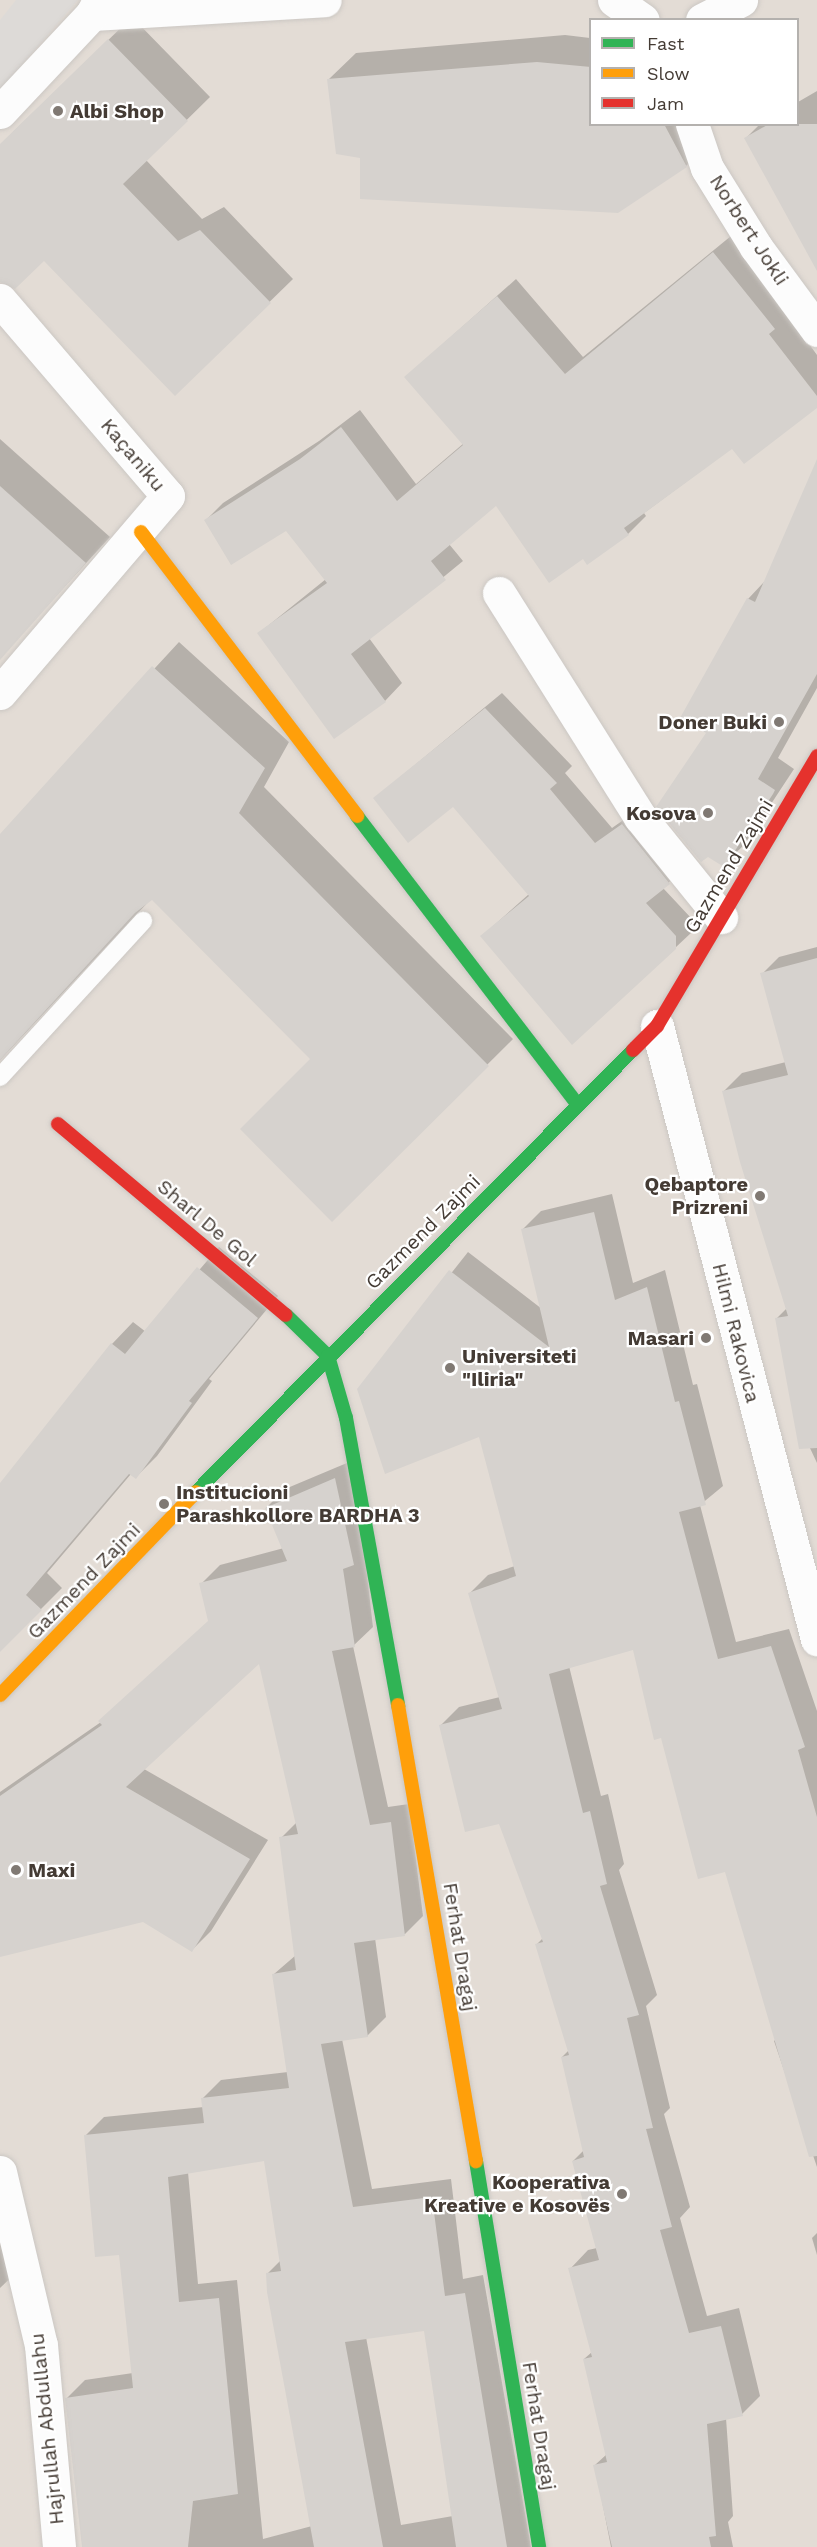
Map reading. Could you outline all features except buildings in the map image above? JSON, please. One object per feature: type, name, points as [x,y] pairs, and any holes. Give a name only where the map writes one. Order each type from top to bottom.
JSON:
[{"type":"street","points":[[0,112],[95,7],[326,0]]},
{"type":"street","points":[[614,0],[640,18]]},
{"type":"street","points":[[706,18],[741,0]]},
{"type":"street","name":"Norbert Jokli","points":[[693,126],[707,168],[756,247],[817,330]]},
{"type":"street","name":"Kaçaniku","points":[[0,300],[168,496],[141,532],[0,693]]},
{"type":"street","points":[[141,532],[578,1105]]},
{"type":"street","points":[[500,592],[640,817],[722,917]]},
{"type":"street","name":"Gazmend Zajmi","points":[[0,1695],[327,1356],[657,1026],[817,756]]},
{"type":"street","name":"Hilmi Rakovica","points":[[657,1026],[817,1639]]},
{"type":"street","name":"Sharl De Gol","points":[[58,1124],[305,1331],[327,1356]]},
{"type":"street","name":"Ferhat Dragaj","points":[[327,1356],[346,1418],[427,1864],[539,2547]]},
{"type":"street","points":[[776,1489],[817,1549]]},
{"type":"street","name":"Hajrullah Abdullahu","points":[[0,2172],[41,2345],[59,2547]]},
{"type":"lane","points":[[0,1077],[142,921]]},
{"type":"shaded area","points":[[0,0],[817,0],[817,2547],[0,2547]]},
{"type":"shaded area","points":[[16,0],[78,0],[0,90],[0,20]]},
{"type":"traffic: fast","points":[[357,816],[578,1105]]},
{"type":"traffic: fast","points":[[196,1492],[633,1050]]},
{"type":"traffic: fast","points":[[286,1315],[328,1356],[346,1418],[398,1705]]},
{"type":"traffic: fast","points":[[476,2161],[539,2547]]},
{"type":"traffic: slow","points":[[141,532],[357,816]]},
{"type":"traffic: slow","points":[[0,1695],[196,1492]]},
{"type":"traffic: slow","points":[[398,1705],[476,2161]]},
{"type":"traffic: jam","points":[[633,1050],[657,1026],[817,756]]},
{"type":"traffic: jam","points":[[58,1124],[286,1315]]},
{"type":"place","name":"Albi Shop","points":[[58,111]]},
{"type":"place","name":"Doner Buki","points":[[779,722]]},
{"type":"place","name":"Kosova","points":[[708,813]]},
{"type":"place","name":"Qebaptore Prizreni","points":[[760,1196]]},
{"type":"place","name":"Masari","points":[[706,1338]]},
{"type":"place","name":"Universiteti \"Iliria\"","points":[[450,1368]]},
{"type":"place","name":"Institucioni Parashkollore BARDHA 3","points":[[164,1504]]},
{"type":"place","name":"Maxi","points":[[16,1870]]},
{"type":"place","name":"Kooperativa Kreative e Kosovës","points":[[622,2194]]}]
